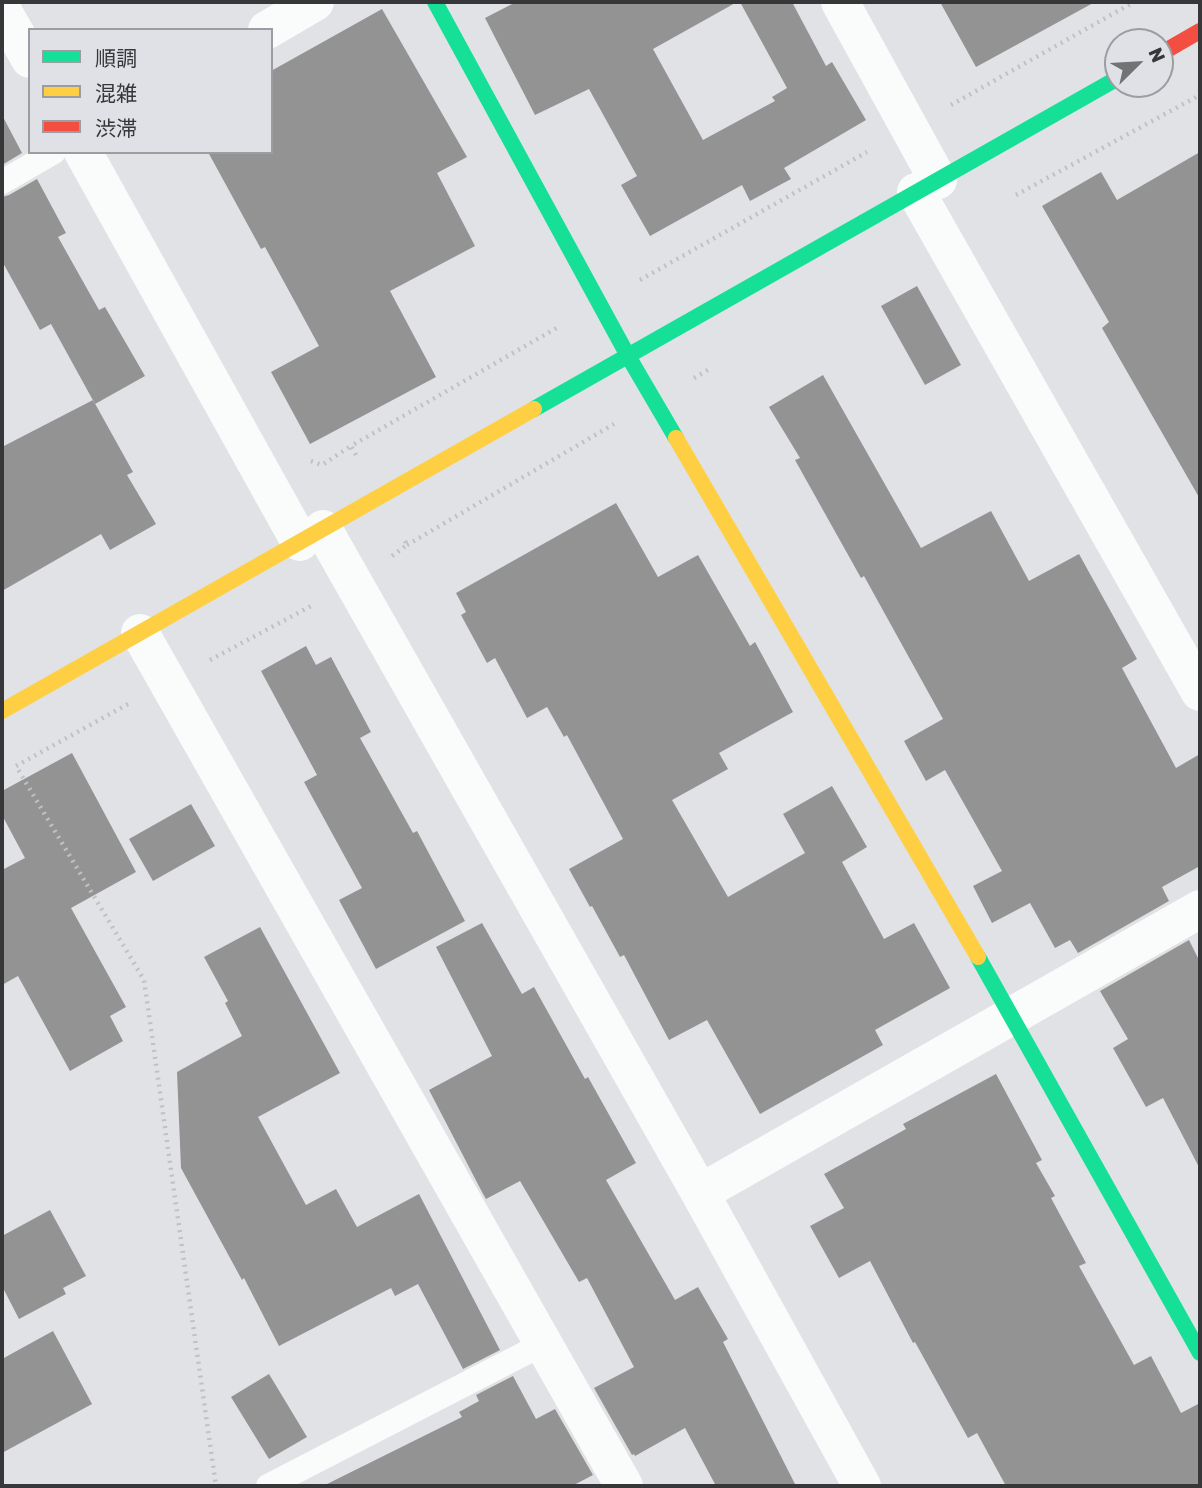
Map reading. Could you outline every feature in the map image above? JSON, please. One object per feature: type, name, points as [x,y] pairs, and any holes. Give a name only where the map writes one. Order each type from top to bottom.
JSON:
[{"type":"street","points":[[270,28],[315,2]]},
{"type":"street","points":[[435,2],[628,356],[1012,1016],[1200,1353]]},
{"type":"street","points":[[839,2],[909,128],[927,186],[1200,692]]},
{"type":"street","points":[[2,10],[28,56]]},
{"type":"street","points":[[1174,46],[1200,31]]},
{"type":"street","points":[[2,711],[1104,86]]},
{"type":"street","points":[[84,154],[312,535],[354,583],[700,1193],[862,1486]]},
{"type":"street","points":[[140,632],[624,1486]]},
{"type":"street","points":[[700,1193],[1200,909]]},
{"type":"lane","points":[[2,182],[51,154]]},
{"type":"lane","points":[[268,1486],[543,1344]]},
{"type":"path","points":[[407,545],[351,446],[1134,2]]},
{"type":"path","points":[[1012,197],[1200,95]]},
{"type":"path","points":[[216,1486],[144,980],[16,766],[354,583],[407,545],[714,366]]},
{"type":"building","points":[[516,2],[737,2],[653,49],[703,140],[775,101],[772,97],[787,88],[740,2],[792,2],[826,66],[832,62],[866,120],[784,168],[791,179],[750,201],[742,185],[650,236],[621,185],[637,176],[589,89],[535,115],[485,18]]},
{"type":"building","points":[[940,2],[1095,2],[976,67]]},
{"type":"building","points":[[382,9],[467,157],[437,173],[475,246],[390,291],[436,377],[310,444],[271,372],[319,346],[265,247],[261,249],[209,154],[273,154],[273,70]]},
{"type":"building","points":[[2,115],[22,153],[2,165]]},
{"type":"building","points":[[1200,152],[1200,499],[1102,328],[1109,322],[1042,206],[1101,172],[1117,200]]},
{"type":"building","points":[[37,179],[66,233],[58,237],[99,310],[105,307],[145,376],[95,404],[51,324],[40,330],[2,261],[2,197]]},
{"type":"building","points":[[917,286],[961,365],[925,385],[881,306]]},
{"type":"building","points":[[823,375],[921,548],[991,511],[1029,581],[1079,554],[1137,659],[1122,668],[1176,768],[1200,754],[1200,866],[1162,887],[1169,901],[1078,953],[1070,940],[1055,948],[1030,903],[992,923],[973,886],[1002,871],[945,770],[926,781],[904,741],[943,719],[864,576],[861,578],[795,460],[800,458],[769,407]]},
{"type":"building","points":[[93,400],[133,472],[127,475],[156,524],[110,550],[101,534],[2,591],[2,447]]},
{"type":"building","points":[[616,503],[658,577],[698,555],[750,646],[755,642],[793,712],[719,753],[728,769],[672,800],[728,897],[805,853],[783,814],[832,786],[867,847],[842,862],[884,939],[914,923],[950,988],[875,1030],[883,1045],[760,1114],[707,1020],[669,1040],[624,955],[620,957],[569,869],[623,839],[567,735],[564,737],[547,707],[527,718],[495,658],[487,663],[461,615],[466,612],[456,593]]},
{"type":"building","points":[[306,646],[316,665],[331,657],[371,732],[360,738],[413,833],[417,831],[465,921],[376,969],[339,900],[362,888],[304,782],[317,775],[261,671]]},
{"type":"building","points":[[72,753],[136,872],[71,908],[126,1007],[110,1016],[123,1041],[70,1071],[18,976],[2,985],[2,870],[25,858],[2,815],[2,791]]},
{"type":"building","points":[[191,804],[215,846],[153,881],[129,839]]},
{"type":"building","points":[[482,923],[522,994],[534,987],[636,1163],[606,1180],[675,1300],[698,1287],[728,1339],[723,1342],[796,1486],[716,1486],[685,1428],[635,1456],[632,1455],[594,1388],[634,1367],[587,1278],[579,1282],[520,1181],[486,1199],[482,1192],[429,1090],[492,1056],[436,947]]},
{"type":"building","points":[[260,927],[340,1073],[258,1117],[306,1205],[336,1189],[357,1227],[419,1194],[500,1350],[463,1369],[418,1284],[395,1296],[391,1288],[279,1346],[244,1278],[242,1280],[181,1168],[177,1072],[242,1036],[225,1003],[228,1001],[204,957]]},
{"type":"building","points":[[1189,940],[1200,962],[1200,1169],[1163,1098],[1146,1107],[1113,1048],[1128,1039],[1100,991]]},
{"type":"building","points":[[996,1074],[1042,1160],[1036,1163],[1055,1196],[1051,1198],[1086,1263],[1079,1266],[1134,1365],[1151,1356],[1181,1413],[1200,1403],[1200,1486],[1006,1486],[977,1433],[968,1438],[915,1342],[913,1343],[870,1261],[839,1278],[810,1226],[844,1208],[824,1174],[906,1129],[903,1124]]},
{"type":"building","points":[[50,1210],[86,1276],[63,1288],[66,1294],[19,1319],[2,1286],[2,1236]]},
{"type":"building","points":[[53,1331],[92,1404],[2,1453],[2,1359]]},
{"type":"building","points":[[269,1374],[307,1437],[269,1459],[231,1397]]},
{"type":"building","points":[[513,1376],[536,1419],[555,1409],[593,1475],[572,1486],[323,1486],[462,1417],[459,1412],[479,1401],[476,1395]]},
{"type":"traffic: fast","points":[[435,2],[628,356],[676,438]]},
{"type":"traffic: fast","points":[[534,409],[1104,86]]},
{"type":"traffic: fast","points":[[978,957],[1200,1353]]},
{"type":"traffic: slow","points":[[2,711],[534,409]]},
{"type":"traffic: slow","points":[[676,438],[978,957]]},
{"type":"traffic: jam","points":[[1174,46],[1200,31]]}]
